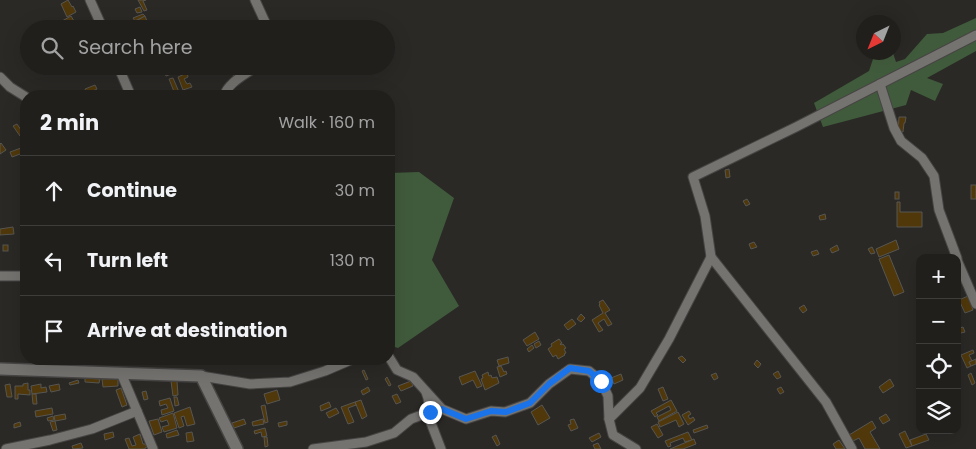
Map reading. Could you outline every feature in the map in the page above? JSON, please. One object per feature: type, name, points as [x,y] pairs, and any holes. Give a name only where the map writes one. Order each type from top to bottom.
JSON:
[{"type":"street","points":[[90,0],[98,20]]},
{"type":"street","points":[[255,0],[264,20]]},
{"type":"street","points":[[852,449],[826,402],[711,257],[705,216],[693,177],[796,127],[976,35]]},
{"type":"street","points":[[122,75],[128,90]]},
{"type":"street","points":[[226,90],[244,75]]},
{"type":"street","points":[[0,77],[10,87],[20,93]]},
{"type":"street","points":[[880,84],[900,141],[922,158],[934,176],[939,210],[955,254]]},
{"type":"street","points":[[609,419],[640,388],[669,339],[711,257]]},
{"type":"street","points":[[961,268],[976,304]]},
{"type":"street","points":[[0,276],[20,276]]},
{"type":"street","points":[[0,369],[201,376],[250,384],[290,382],[338,365]]},
{"type":"street","points":[[394,365],[397,370],[413,377],[442,409],[466,419],[491,411],[506,412],[530,403],[549,384],[570,368],[589,371],[601,381],[608,396],[609,419],[613,435],[636,449]]},
{"type":"street","points":[[121,374],[153,449]]},
{"type":"street","points":[[201,376],[237,449]]},
{"type":"street","points":[[425,390],[428,398],[431,423],[441,449]]},
{"type":"street","points":[[313,449],[366,442],[394,433],[411,419],[442,409]]},
{"type":"street","points":[[6,449],[92,429],[137,411]]},
{"type":"green space","points":[[976,18],[976,51],[927,78],[943,84],[935,101],[911,90],[906,105],[823,127],[814,103],[869,71],[873,60],[895,60],[896,62],[905,59],[927,34],[943,33]]},
{"type":"green space","points":[[419,172],[454,198],[432,260],[459,306],[398,348],[395,347],[395,173]]},
{"type":"building","points":[[68,0],[76,12],[67,17],[61,4]]},
{"type":"building","points":[[138,0],[146,0],[143,1],[147,10],[144,11]]},
{"type":"building","points":[[140,7],[142,12],[137,13],[135,9]]},
{"type":"building","points":[[143,14],[145,16],[137,20],[133,18]]},
{"type":"building","points":[[71,16],[73,20],[64,20]]},
{"type":"building","points":[[145,16],[147,20],[138,20]]},
{"type":"building","points":[[188,75],[188,77],[184,79],[192,87],[183,90],[178,77]]},
{"type":"building","points":[[173,78],[178,90],[173,90],[169,79]]},
{"type":"building","points":[[95,85],[97,89],[85,90]]},
{"type":"building","points":[[899,117],[906,117],[903,132],[898,132]]},
{"type":"building","points":[[17,124],[20,128],[20,136],[13,126]]},
{"type":"building","points":[[0,144],[6,150],[0,154]]},
{"type":"building","points":[[20,148],[20,154],[12,157],[10,152]]},
{"type":"building","points":[[729,169],[730,177],[726,178],[725,170]]},
{"type":"building","points":[[971,185],[976,185],[976,199],[971,199]]},
{"type":"building","points":[[895,192],[899,192],[899,199],[895,199]]},
{"type":"building","points":[[747,199],[750,204],[746,206],[743,201]]},
{"type":"building","points":[[897,202],[900,202],[900,212],[922,212],[922,227],[897,227]]},
{"type":"building","points":[[825,214],[826,219],[820,220],[819,216]]},
{"type":"building","points":[[13,227],[14,234],[0,235],[0,229]]},
{"type":"building","points":[[896,240],[899,249],[879,257],[876,249]]},
{"type":"building","points":[[754,242],[757,247],[751,249],[749,244]]},
{"type":"building","points":[[3,245],[8,245],[8,251],[3,251]]},
{"type":"building","points":[[837,245],[839,250],[832,253],[830,249]]},
{"type":"building","points":[[872,247],[875,253],[871,254],[868,249]]},
{"type":"building","points":[[817,250],[819,254],[813,256],[811,252]]},
{"type":"building","points":[[889,255],[904,292],[894,296],[879,259]]},
{"type":"building","points":[[968,296],[973,310],[965,313],[961,299]]},
{"type":"building","points":[[603,300],[610,310],[605,313],[612,324],[608,326],[604,319],[598,323],[603,330],[599,332],[592,320],[603,313],[599,302]]},
{"type":"building","points":[[804,305],[807,310],[803,313],[799,308]]},
{"type":"building","points":[[581,314],[585,318],[581,322],[577,319]]},
{"type":"building","points":[[572,319],[576,324],[568,330],[564,325]]},
{"type":"building","points":[[963,327],[965,332],[961,333],[961,328]]},
{"type":"building","points":[[535,332],[539,339],[527,346],[523,340]]},
{"type":"building","points":[[559,339],[562,343],[560,344],[563,344],[566,348],[564,349],[566,353],[558,359],[556,355],[553,357],[548,349],[552,346],[551,344]]},
{"type":"building","points":[[539,341],[541,345],[536,348],[534,344]]},
{"type":"building","points":[[532,345],[534,348],[529,352],[527,349]]},
{"type":"building","points":[[973,350],[974,353],[969,355],[972,361],[969,362],[971,366],[967,368],[961,355]]},
{"type":"building","points":[[682,356],[686,360],[683,363],[678,358]]},
{"type":"building","points":[[508,357],[509,363],[499,366],[497,360]]},
{"type":"building","points":[[976,359],[976,364],[971,366],[969,362]]},
{"type":"building","points":[[757,360],[761,364],[758,368],[754,364]]},
{"type":"building","points":[[501,366],[507,374],[500,377],[497,367]]},
{"type":"building","points":[[364,370],[368,379],[366,380],[362,371]]},
{"type":"building","points":[[475,371],[482,386],[477,388],[473,380],[462,385],[459,377]]},
{"type":"building","points":[[778,371],[781,377],[777,379],[773,374]]},
{"type":"building","points":[[488,372],[492,378],[497,377],[499,383],[485,390],[481,379],[483,378],[482,375]]},
{"type":"building","points":[[716,373],[718,378],[714,380],[711,375]]},
{"type":"building","points":[[971,373],[975,383],[972,385],[968,375]]},
{"type":"building","points":[[621,374],[623,380],[614,384],[611,378]]},
{"type":"building","points":[[387,377],[391,385],[389,386],[385,379]]},
{"type":"building","points":[[85,378],[100,379],[99,383],[85,382]]},
{"type":"building","points":[[118,378],[118,386],[103,387],[102,379]]},
{"type":"building","points":[[890,379],[894,386],[883,393],[879,387]]},
{"type":"building","points":[[78,380],[79,383],[70,385],[69,383]]},
{"type":"building","points":[[171,381],[177,381],[178,395],[173,396]]},
{"type":"building","points":[[411,381],[413,386],[401,391],[398,386]]},
{"type":"building","points":[[28,383],[30,395],[18,394],[18,399],[15,399],[15,386],[23,386],[23,384]]},
{"type":"building","points":[[10,384],[12,397],[7,397],[5,385]]},
{"type":"building","points":[[41,384],[41,388],[46,387],[47,392],[32,394],[31,386]]},
{"type":"building","points":[[59,384],[60,390],[51,392],[49,386]]},
{"type":"building","points":[[368,387],[370,391],[363,395],[361,391]]},
{"type":"building","points":[[663,387],[668,399],[663,401],[658,389]]},
{"type":"building","points":[[781,387],[784,392],[780,394],[777,389]]},
{"type":"building","points":[[121,388],[127,405],[122,407],[116,390]]},
{"type":"building","points":[[277,390],[280,400],[267,404],[264,394]]},
{"type":"building","points":[[146,391],[148,399],[144,400],[142,392]]},
{"type":"building","points":[[32,394],[36,394],[37,404],[33,404]]},
{"type":"building","points":[[397,394],[401,402],[396,404],[392,396]]},
{"type":"building","points":[[174,397],[177,397],[179,405],[175,406]]},
{"type":"building","points":[[170,398],[174,411],[162,415],[161,410],[168,408],[166,404],[160,406],[159,401]]},
{"type":"building","points":[[361,400],[367,416],[362,419],[355,402]]},
{"type":"building","points":[[671,400],[677,411],[659,421],[657,417],[671,410],[669,406],[656,413],[658,415],[655,417],[651,411]]},
{"type":"building","points":[[329,402],[331,407],[321,411],[320,406]]},
{"type":"building","points":[[355,402],[356,405],[348,408],[354,422],[348,424],[341,407]]},
{"type":"building","points":[[265,405],[268,422],[265,423],[261,406]]},
{"type":"building","points":[[542,405],[550,418],[538,425],[531,412]]},
{"type":"building","points":[[190,407],[195,424],[187,426],[184,416],[181,417],[184,426],[179,428],[174,413]]},
{"type":"building","points":[[52,408],[53,414],[36,417],[35,411]]},
{"type":"building","points":[[336,408],[339,413],[329,418],[326,413]]},
{"type":"building","points":[[689,411],[691,414],[688,416],[690,419],[693,417],[695,420],[688,425],[682,415]]},
{"type":"building","points":[[678,412],[684,424],[679,427],[676,420],[660,427],[658,422]]},
{"type":"building","points":[[173,413],[177,428],[164,432],[162,427],[169,425],[167,420],[161,422],[159,418]]},
{"type":"building","points":[[65,414],[66,419],[55,421],[54,416]]},
{"type":"building","points":[[886,414],[890,420],[883,424],[879,418]]},
{"type":"building","points":[[53,416],[54,420],[48,421],[47,418]]},
{"type":"building","points":[[158,419],[162,432],[154,435],[149,421]]},
{"type":"building","points":[[244,419],[246,424],[234,428],[232,423]]},
{"type":"building","points":[[263,419],[264,424],[253,426],[252,422]]},
{"type":"building","points":[[574,419],[578,428],[571,431],[568,425],[571,424],[570,420]]},
{"type":"building","points":[[55,421],[57,430],[53,431],[50,422]]},
{"type":"building","points":[[287,421],[287,425],[279,427],[278,423]]},
{"type":"building","points":[[872,421],[876,428],[870,432],[880,449],[865,449],[859,438],[853,441],[849,435]]},
{"type":"building","points":[[20,422],[21,426],[14,428],[14,424]]},
{"type":"building","points":[[657,424],[663,435],[658,438],[651,427]]},
{"type":"building","points":[[707,425],[708,428],[694,433],[693,430]]},
{"type":"building","points":[[265,428],[267,436],[262,437],[261,432],[255,434],[254,431]]},
{"type":"building","points":[[177,430],[179,435],[167,438],[166,434]]},
{"type":"building","points":[[905,431],[912,446],[906,448],[899,434]]},
{"type":"building","points":[[113,432],[114,437],[105,440],[104,434]]},
{"type":"building","points":[[192,432],[194,441],[187,442],[186,433]]},
{"type":"building","points":[[688,432],[692,440],[685,442],[683,438],[670,443],[671,446],[668,447],[665,441]]},
{"type":"building","points":[[599,433],[601,437],[592,442],[589,438]]},
{"type":"building","points":[[140,434],[143,444],[147,447],[145,449],[129,449],[125,439],[129,438],[132,446],[136,445],[133,437]]},
{"type":"building","points":[[926,434],[929,440],[912,446],[910,440]]},
{"type":"building","points":[[496,435],[500,444],[497,446],[492,437]]},
{"type":"building","points":[[264,437],[267,437],[268,446],[265,447]]},
{"type":"building","points":[[694,439],[696,444],[683,449],[670,449]]},
{"type":"building","points":[[839,440],[845,449],[836,449],[833,444]]},
{"type":"building","points":[[81,443],[83,448],[73,449],[72,446]]},
{"type":"building","points":[[598,443],[601,449],[595,449],[593,445]]},
{"type":"route","points":[[430,412],[442,409],[466,419],[491,411],[506,412],[530,403],[549,384],[570,368],[589,371],[601,381]]}]
